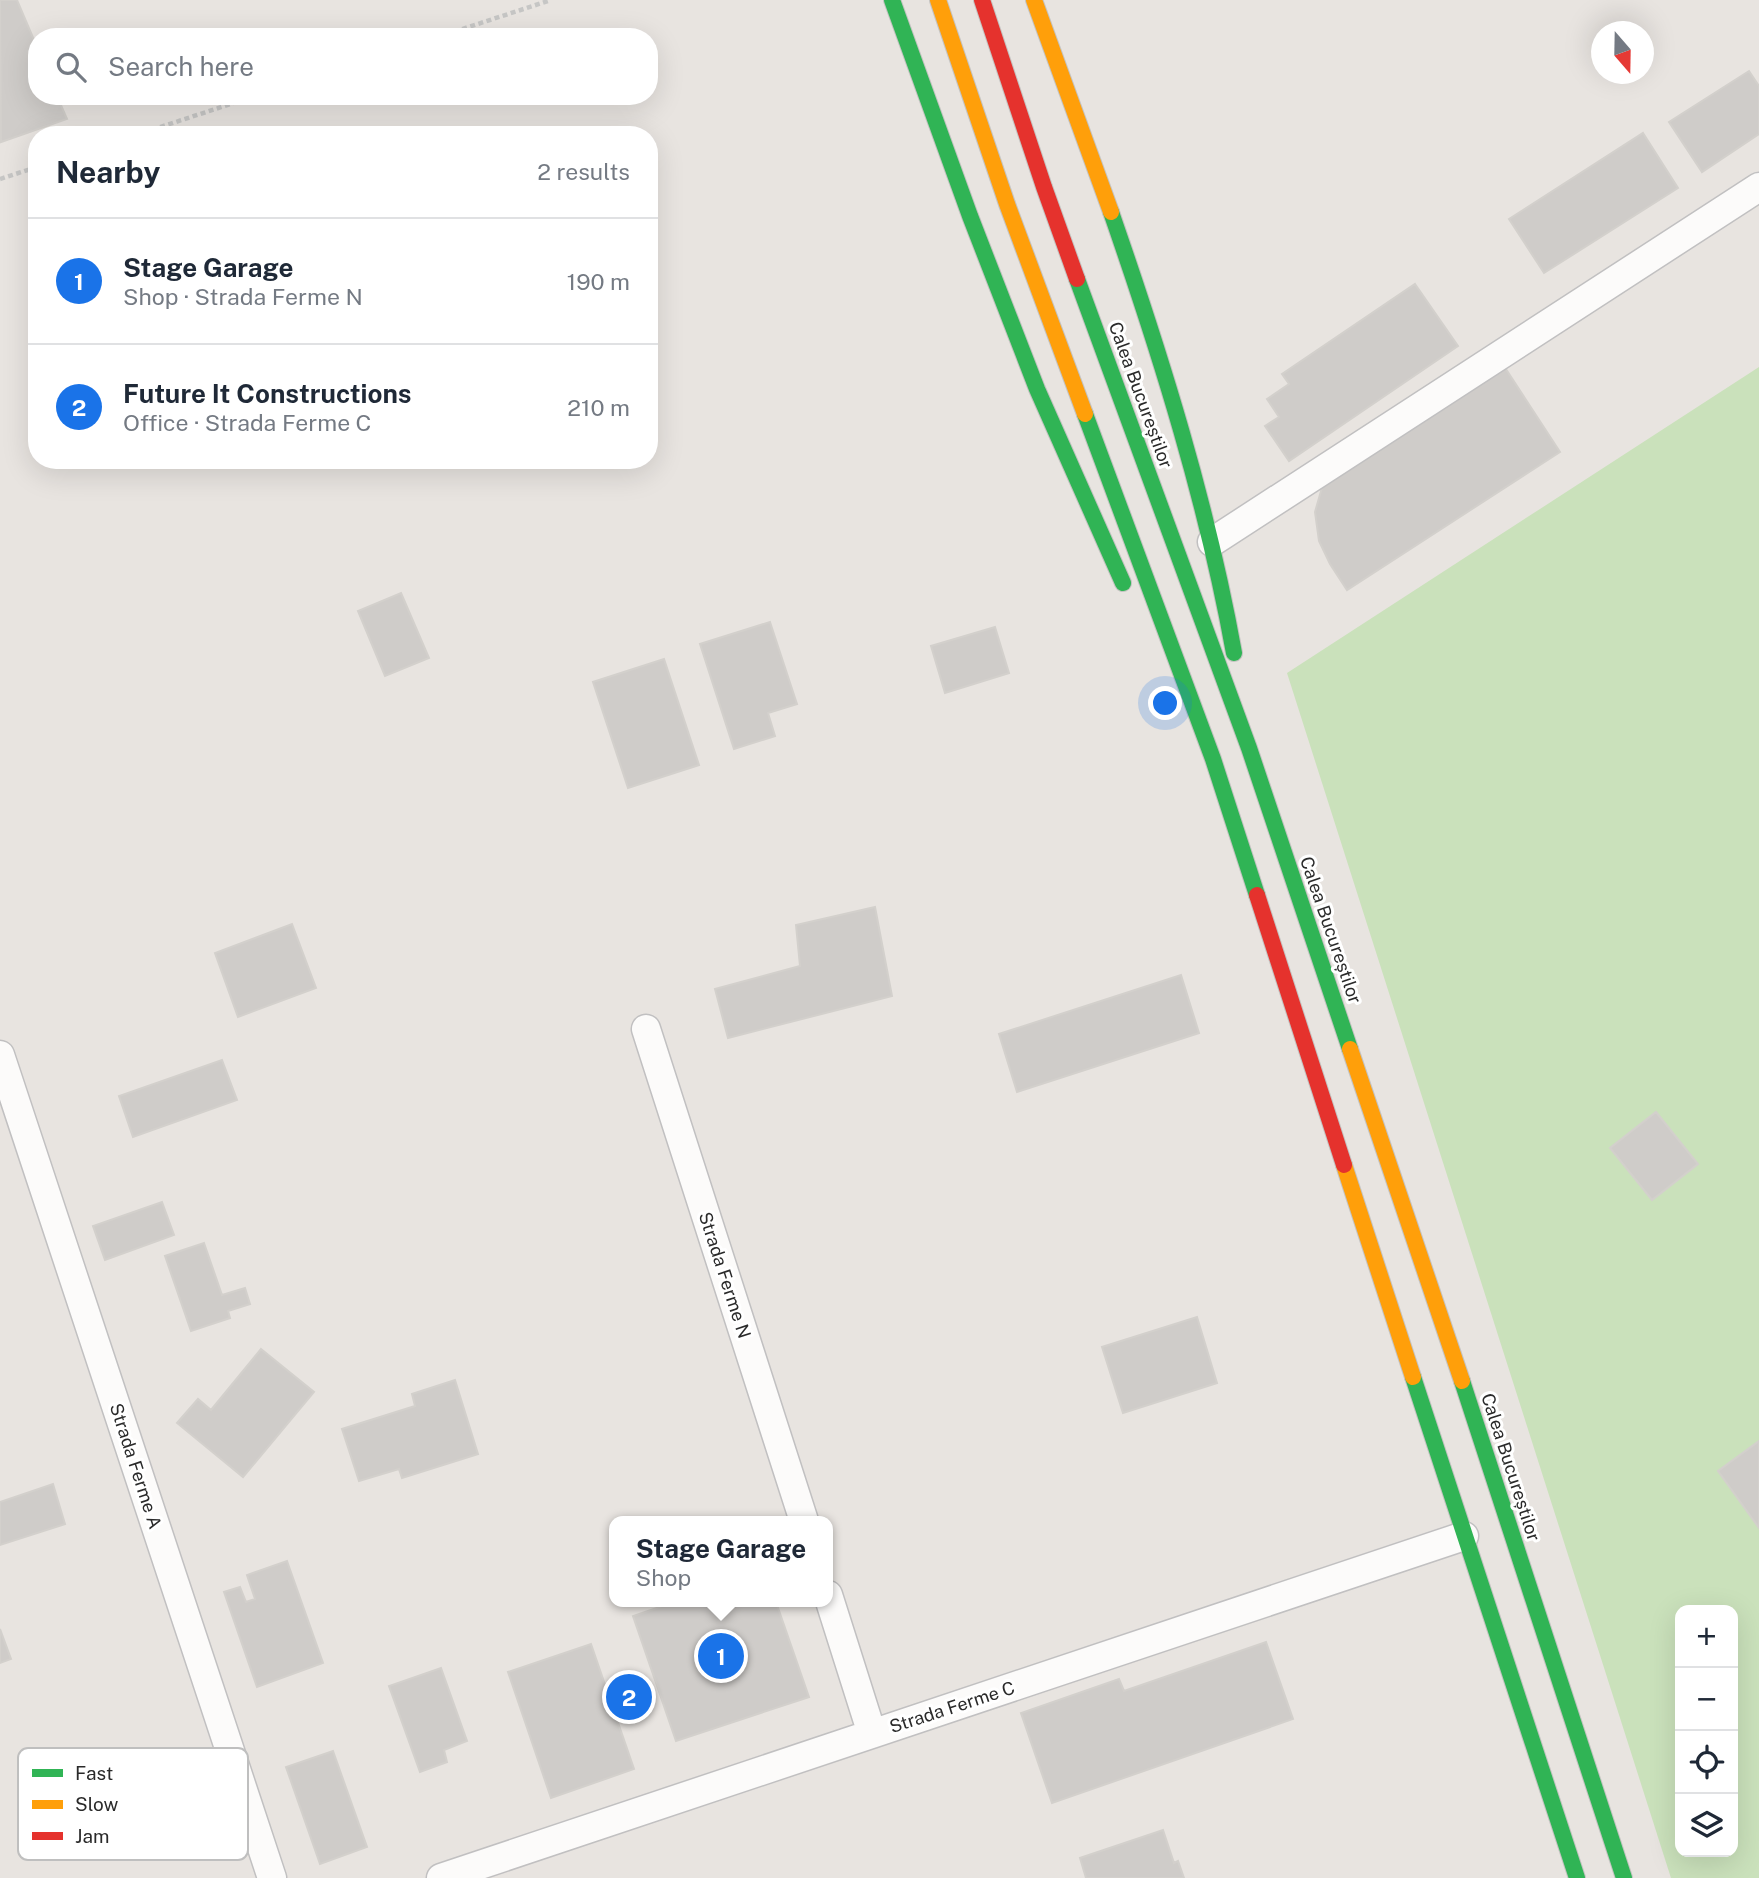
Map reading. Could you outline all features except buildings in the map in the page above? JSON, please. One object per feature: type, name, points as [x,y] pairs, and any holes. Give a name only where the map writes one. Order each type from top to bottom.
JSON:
[{"type":"highway","points":[[892,0],[970,216],[1037,389],[1129,597]]},
{"type":"highway","points":[[938,0],[1007,204],[1213,759],[1577,1878]]},
{"type":"highway","name":"Calea Bucureștilor","points":[[982,0],[1044,187],[1249,748],[1504,1508],[1624,1878]]},
{"type":"highway","points":[[1034,0],[1123,245],[1168,384],[1212,542],[1228,617],[1249,748]]},
{"type":"highway","points":[[1162,664],[1213,759]]},
{"type":"street","points":[[1212,542],[1759,187]]},
{"type":"street","name":"Strada Ferme N","points":[[646,1029],[802,1516]]},
{"type":"street","name":"Strada Ferme A","points":[[0,1055],[229,1748]]},
{"type":"street","name":"Strada Ferme C","points":[[441,1878],[1464,1536]]},
{"type":"street","points":[[832,1607],[872,1734]]},
{"type":"street","name":"Strada Ferme A","points":[[248,1805],[272,1878]]},
{"type":"path","points":[[465,28],[551,0]]},
{"type":"path","points":[[163,126],[228,105]]},
{"type":"path","points":[[0,179],[28,170]]},
{"type":"green space","points":[[1759,367],[1759,1878],[1671,1878],[1287,673]]},
{"type":"traffic: fast","points":[[892,0],[970,216],[1037,389],[1123,583]]},
{"type":"traffic: fast","points":[[1111,212],[1181,430],[1210,541],[1234,653]]},
{"type":"traffic: fast","points":[[1077,279],[1249,748],[1350,1049]]},
{"type":"traffic: fast","points":[[1085,414],[1213,759],[1257,895]]},
{"type":"traffic: fast","points":[[1413,1377],[1577,1878]]},
{"type":"traffic: fast","points":[[1462,1381],[1624,1878]]},
{"type":"traffic: slow","points":[[938,0],[1007,204],[1085,414]]},
{"type":"traffic: slow","points":[[1034,0],[1111,212]]},
{"type":"traffic: slow","points":[[1350,1049],[1462,1381]]},
{"type":"traffic: slow","points":[[1344,1165],[1413,1377]]},
{"type":"traffic: jam","points":[[982,0],[1077,279]]},
{"type":"traffic: jam","points":[[1257,895],[1344,1165]]},
{"type":"place","name":"Stage Garage","points":[[721,1656]]},
{"type":"place","name":"Future It Constructions","points":[[629,1697]]}]
